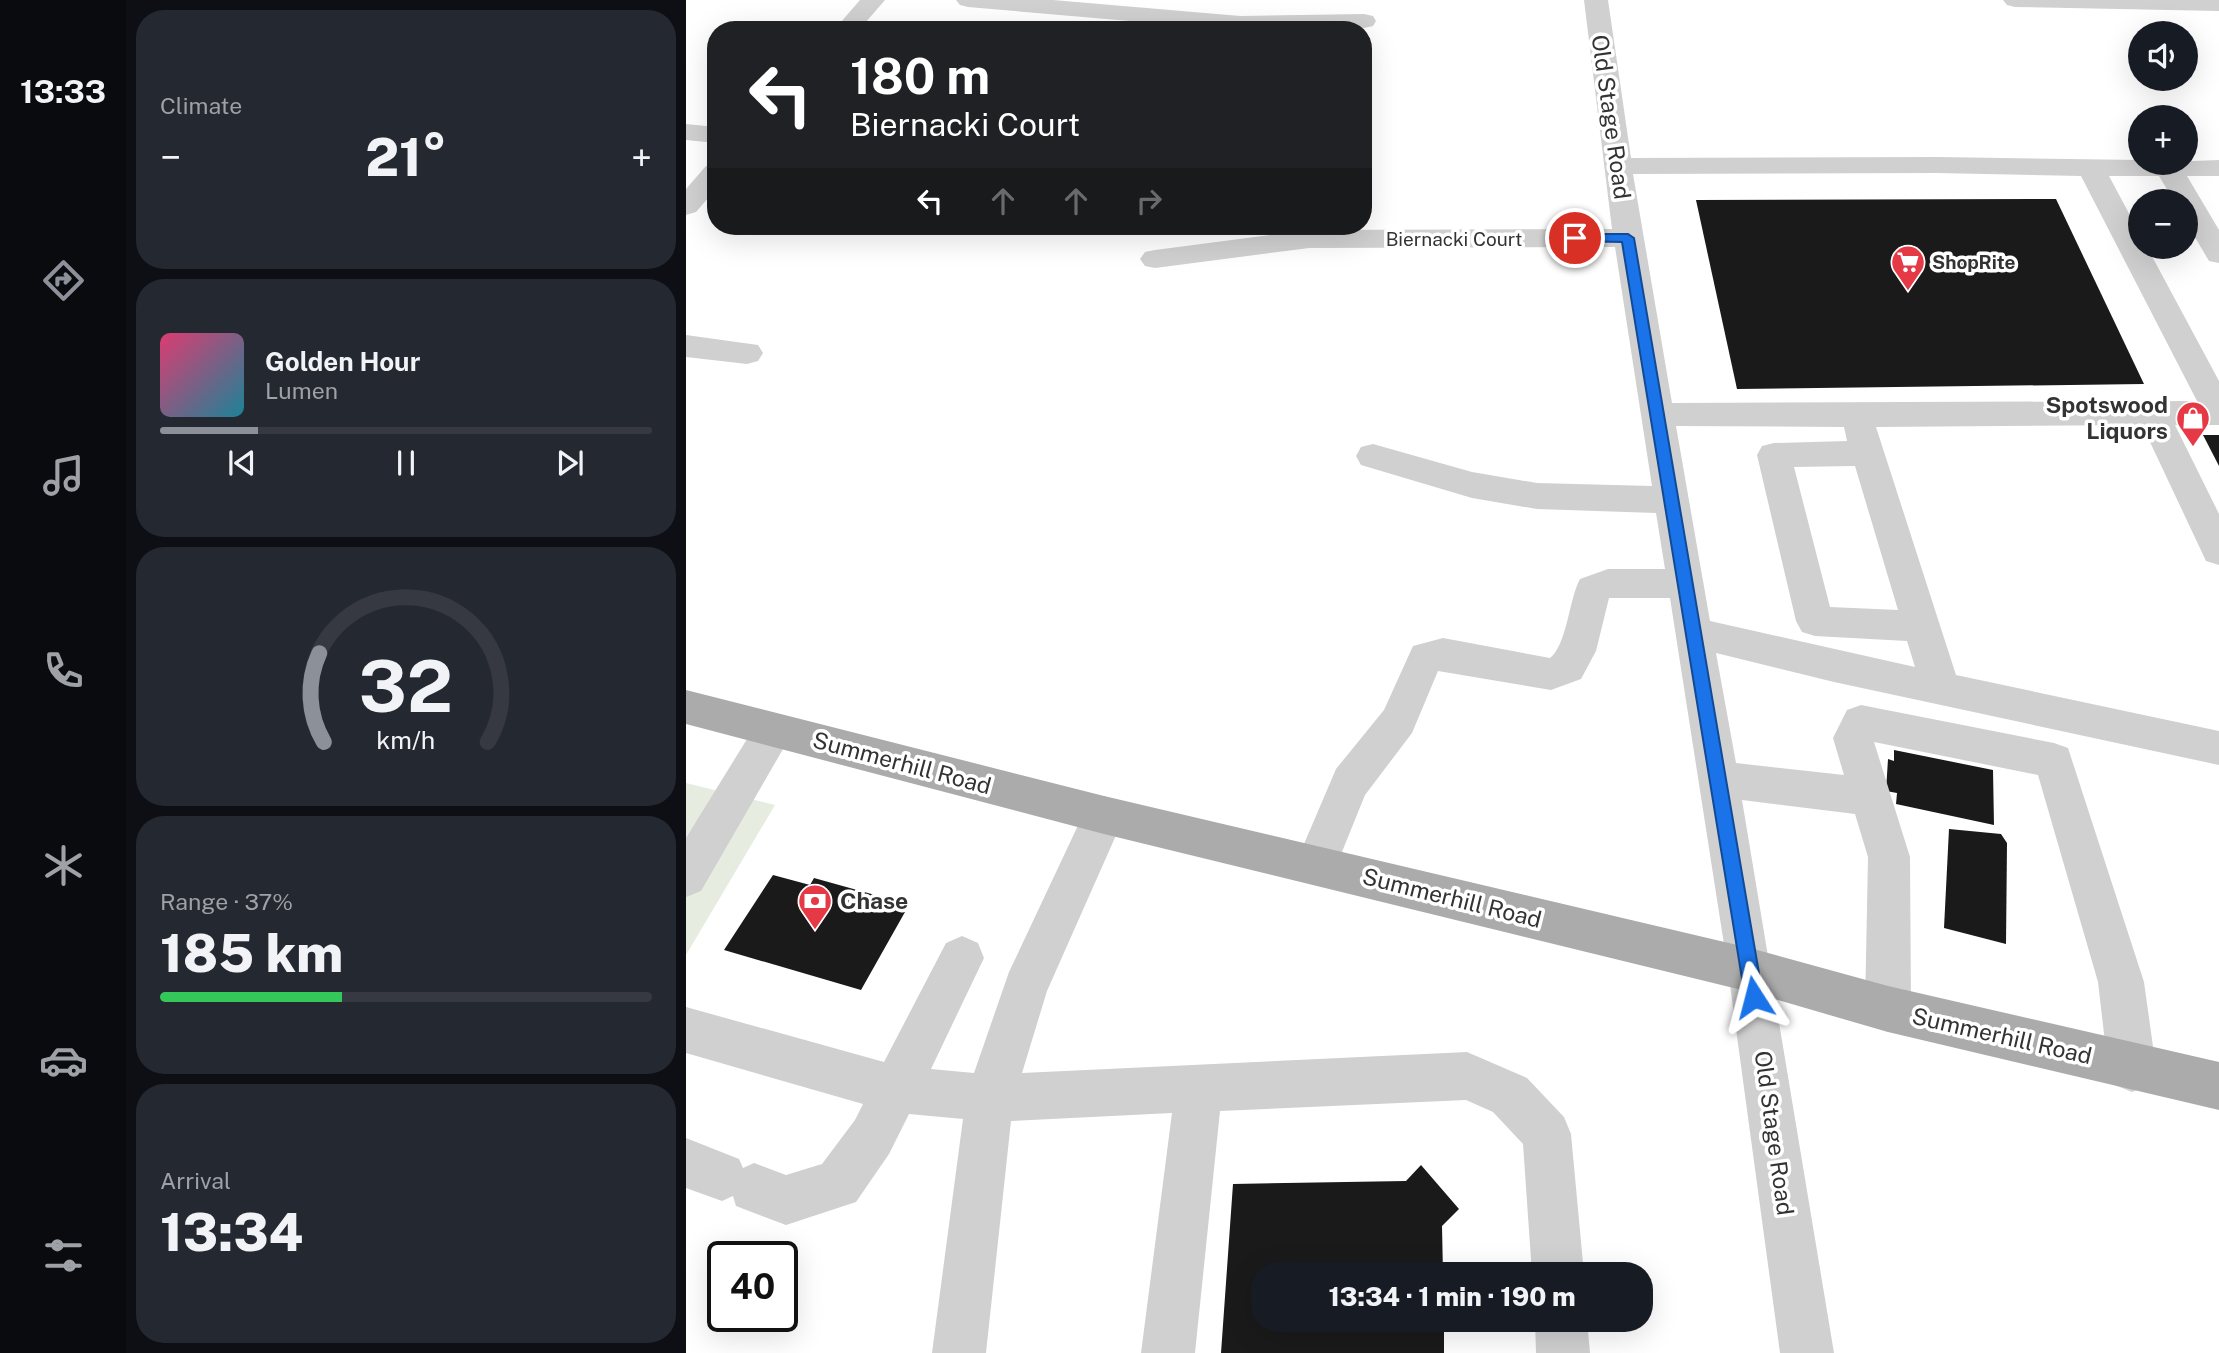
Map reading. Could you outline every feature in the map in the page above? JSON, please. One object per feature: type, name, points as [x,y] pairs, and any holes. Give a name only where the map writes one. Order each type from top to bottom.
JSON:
[{"type":"main road","name":"Summerhill Road","points":[[686,707],[1104,815],[1750,970],[1888,1009],[2132,1068],[2219,1086]]},
{"type":"street","points":[[854,21],[873,0]]},
{"type":"street","points":[[968,0],[1216,21]]},
{"type":"street","name":"Old Stage Road","points":[[1595,0],[1628,238],[1750,970],[1807,1353]]},
{"type":"street","points":[[2015,0],[2219,4]]},
{"type":"street","points":[[686,132],[707,134]]},
{"type":"street","points":[[1618,166],[1937,165],[2128,168]]},
{"type":"street","points":[[1657,414],[2219,412],[2091,168]]},
{"type":"street","points":[[2198,168],[2219,168]]},
{"type":"street","points":[[2173,175],[2219,254]]},
{"type":"street","points":[[686,206],[707,182]]},
{"type":"street","name":"Biernacki Court","points":[[1155,259],[1309,239],[1628,238]]},
{"type":"street","points":[[686,346],[747,353]]},
{"type":"street","points":[[2152,413],[2219,551]]},
{"type":"street","points":[[1856,415],[1940,687]]},
{"type":"street","points":[[1868,453],[1774,455],[1815,621],[1921,627]]},
{"type":"street","points":[[1374,456],[1472,485],[1537,496],[1672,500]]},
{"type":"street","points":[[1316,865],[1358,769],[1381,746],[1399,720],[1416,672],[1426,657],[1443,654],[1551,674],[1567,668],[1577,651],[1593,589],[1608,583],[1686,583]]},
{"type":"street","points":[[1694,632],[1834,666],[2219,748]]},
{"type":"street","points":[[1888,1009],[1889,857],[1853,738],[1861,722],[2054,761],[2121,982],[2132,1068]]},
{"type":"street","points":[[686,877],[774,730]]},
{"type":"street","points":[[1719,779],[1871,796]]},
{"type":"street","points":[[958,1353],[990,1098],[1025,988],[1104,815]]},
{"type":"street","points":[[721,1176],[786,1200],[838,1184],[872,1138],[962,958]]},
{"type":"street","points":[[686,1030],[895,1089],[990,1098],[1467,1076],[1510,1095],[1547,1134],[1557,1262]]},
{"type":"street","points":[[1168,1353],[1199,1088]]},
{"type":"street","points":[[1562,1332],[1563,1353]]},
{"type":"shaded area","points":[[686,783],[775,805],[686,955]]},
{"type":"building","name":"ShopRite","points":[[2056,199],[2144,384],[1737,389],[1696,200]]},
{"type":"building","points":[[2203,435],[2219,435],[2219,466]]},
{"type":"building","points":[[1894,750],[1993,770],[1994,825],[1896,804],[1897,793],[1886,791],[1888,759],[1894,761]]},
{"type":"building","points":[[1949,829],[2001,834],[2007,843],[2006,944],[1944,928]]},
{"type":"building","name":"Chase","points":[[773,875],[810,885],[814,878],[875,895],[871,902],[905,912],[861,990],[724,950]]},
{"type":"building","points":[[1421,1165],[1459,1209],[1442,1226],[1443,1262],[1251,1262],[1251,1332],[1444,1332],[1444,1353],[1221,1353],[1233,1184],[1406,1181]]},
{"type":"place","name":"ShopRite","points":[[1908,292]]},
{"type":"place","name":"Spotswood Liquors","points":[[2193,448]]},
{"type":"place","name":"Chase","points":[[815,931]]},
{"type":"route","points":[[1575,238],[1628,238],[1754,997]]}]
